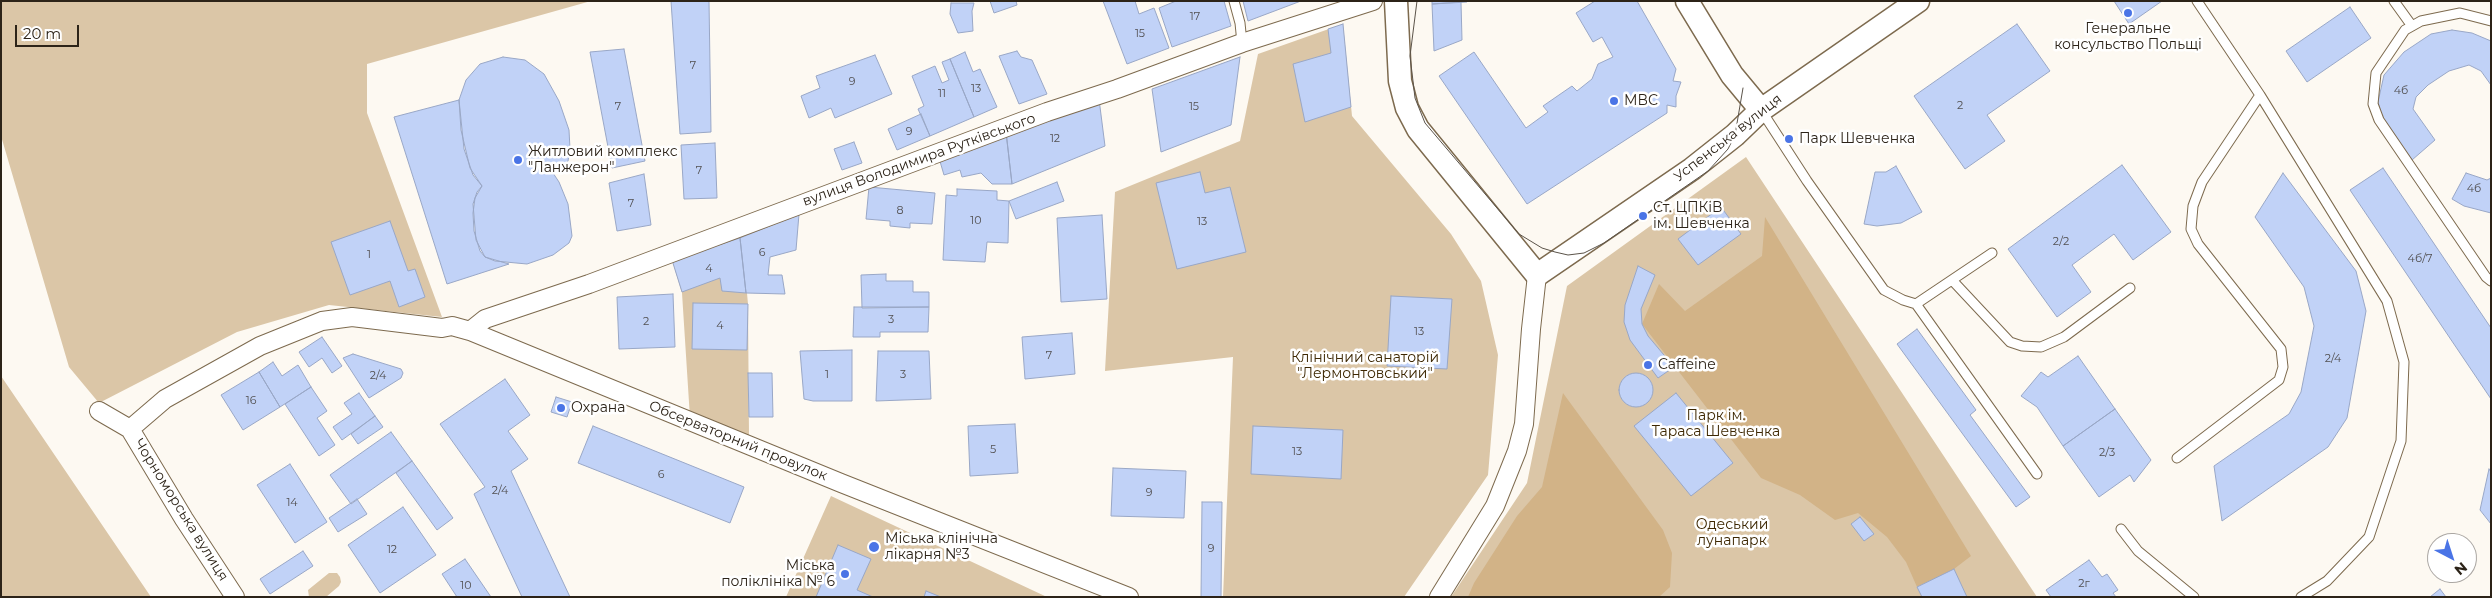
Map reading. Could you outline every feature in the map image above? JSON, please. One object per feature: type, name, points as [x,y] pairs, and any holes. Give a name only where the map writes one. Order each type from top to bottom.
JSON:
[{"type":"street","name":"вулиця Володимира Рутківського","points":[[470,331],[485,319],[589,284],[1047,112],[1117,89],[1242,43],[1373,1]]},
{"type":"street","points":[[1396,1],[1400,81],[1407,108],[1414,122],[1451,171],[1538,275],[1531,329],[1524,424],[1517,451],[1495,506],[1439,597]]},
{"type":"street","points":[[1687,1],[1743,88],[1761,110]]},
{"type":"street","name":"Успенська вулиця","points":[[1538,275],[1692,169],[1761,110],[1918,1]]},
{"type":"street","name":"Обсерваторний провулок","points":[[130,429],[165,399],[260,346],[322,321],[352,317],[442,328],[452,326],[470,331],[841,483],[1129,597]]},
{"type":"street","name":"Чорноморська вулиця","points":[[99,411],[130,429],[184,519],[235,597]]},
{"type":"lane","points":[[1234,1],[1240,23],[1242,43]]},
{"type":"lane","points":[[2197,1],[2260,95],[2387,301],[2404,362],[2401,441],[2369,537],[2327,581],[2301,597]]},
{"type":"lane","points":[[2394,1],[2412,26]]},
{"type":"lane","points":[[2491,21],[2460,13],[2421,21],[2405,30],[2376,73],[2373,104],[2378,120],[2486,277],[2491,281]]},
{"type":"lane","points":[[2177,458],[2279,380],[2283,367],[2281,349],[2198,244],[2191,229],[2193,206],[2202,182],[2260,95]]},
{"type":"lane","points":[[1761,110],[1807,181],[1884,290],[1903,300],[1916,304],[2037,474]]},
{"type":"lane","points":[[1916,304],[1992,253]]},
{"type":"lane","points":[[1952,280],[2010,342],[2022,346],[2041,347],[2064,337],[2130,288]]},
{"type":"lane","points":[[2121,530],[2138,550],[2194,597]]},
{"type":"green space","points":[[1,1],[591,1],[367,64],[367,113],[442,317],[329,305],[237,332],[99,403],[69,367],[1,136]]},
{"type":"green space","name":"Клінічний санаторій \"Лермонтовський\"","points":[[1343,24],[1352,116],[1451,234],[1481,281],[1498,355],[1488,475],[1404,597],[1223,597],[1233,357],[1105,371],[1115,192],[1240,141],[1258,54]]},
{"type":"green space","name":"Парк ім. Тараса Шевченка","points":[[1746,157],[2037,597],[1451,597],[1527,483],[1567,286]]},
{"type":"green space","points":[[741,229],[748,304],[749,437],[690,418],[682,293],[672,260]]},
{"type":"green space","points":[[1,376],[151,597],[1,597]]},
{"type":"green space","name":"Міська клінічна лікарня №3","points":[[831,496],[1047,597],[786,597]]},
{"type":"green space","points":[[329,573],[337,573],[341,582],[339,586],[326,597],[309,597],[308,590]]},
{"type":"shaded area","points":[[1765,217],[1971,556],[1954,569],[1917,587],[1906,562],[1887,537],[1858,513],[1835,520],[1800,495],[1761,478],[1642,324],[1659,284],[1685,311],[1762,256]]},
{"type":"shaded area","points":[[1563,393],[1663,530],[1672,553],[1670,587],[1659,597],[1468,597],[1474,583],[1517,516],[1542,487]]},
{"type":"building","points":[[671,1],[709,1],[711,132],[680,134]]},
{"type":"building","points":[[990,1],[1016,1],[1017,5],[994,13]]},
{"type":"building","points":[[1103,1],[1135,1],[1139,14],[1154,8],[1169,48],[1127,64]]},
{"type":"building","points":[[1176,1],[1224,1],[1231,26],[1172,47],[1159,8]]},
{"type":"building","points":[[1243,1],[1301,1],[1248,21]]},
{"type":"building","points":[[1432,1],[1467,1],[1467,2],[1432,4]]},
{"type":"building","name":"МВС","points":[[1595,1],[1637,1],[1676,69],[1673,81],[1681,82],[1676,96],[1676,107],[1667,105],[1667,113],[1527,204],[1439,76],[1474,52],[1526,128],[1548,112],[1543,106],[1572,86],[1577,91],[1592,79],[1598,64],[1613,57],[1602,37],[1593,42],[1576,13]]},
{"type":"building","name":"Генеральне консульство Польщі","points":[[2114,1],[2162,1],[2129,24]]},
{"type":"building","points":[[1461,2],[1462,40],[1434,51],[1432,4]]},
{"type":"building","points":[[951,3],[974,3],[972,11],[973,31],[958,33],[950,14]]},
{"type":"building","points":[[2350,7],[2371,38],[2307,82],[2286,51]]},
{"type":"building","points":[[1343,24],[1351,107],[1305,122],[1293,64],[1331,53],[1328,29]]},
{"type":"building","points":[[2017,24],[2050,71],[1987,115],[2005,141],[1965,169],[1914,96]]},
{"type":"building","points":[[2452,30],[2472,33],[2491,41],[2491,85],[2481,71],[2469,65],[2449,71],[2428,85],[2416,97],[2413,109],[2435,140],[2412,160],[2382,118],[2378,102],[2384,75],[2404,52],[2431,34]]},
{"type":"building","points":[[624,49],[645,161],[612,168],[590,52]]},
{"type":"building","points":[[1017,51],[1021,57],[1032,60],[1047,94],[1019,104],[999,56]]},
{"type":"building","points":[[965,52],[973,72],[980,69],[997,107],[974,117],[950,59]]},
{"type":"building","points":[[875,55],[892,94],[835,118],[831,108],[809,118],[801,96],[820,88],[816,76]]},
{"type":"building","name":"Житловий комплекс \"Ланжерон\"","points":[[503,57],[525,60],[544,74],[559,101],[569,130],[570,149],[568,161],[562,168],[553,173],[568,204],[572,236],[569,243],[553,255],[527,264],[495,261],[485,257],[480,251],[474,231],[473,213],[475,198],[482,186],[470,168],[461,130],[459,100],[466,80],[480,64]]},
{"type":"building","points":[[1240,57],[1231,125],[1161,152],[1152,89]]},
{"type":"building","points":[[950,59],[974,117],[930,136],[918,109],[924,106],[912,76],[935,66],[942,83],[949,80],[942,62]]},
{"type":"building","points":[[1099,99],[1105,146],[1012,184],[1006,132]]},
{"type":"building","points":[[459,100],[464,149],[473,175],[482,186],[477,192],[473,204],[476,240],[485,257],[509,264],[447,284],[394,117]]},
{"type":"building","points":[[921,114],[930,136],[897,150],[888,129]]},
{"type":"building","points":[[1006,132],[1012,184],[992,184],[981,173],[962,177],[960,170],[944,175],[939,158]]},
{"type":"building","points":[[854,142],[862,163],[842,170],[834,149]]},
{"type":"building","points":[[715,143],[717,198],[684,199],[681,145]]},
{"type":"building","points":[[2122,165],[2171,232],[2133,260],[2114,234],[2072,265],[2091,292],[2057,317],[2008,249]]},
{"type":"building","points":[[1896,166],[1922,212],[1901,223],[1877,226],[1864,224],[1875,172],[1886,172]]},
{"type":"building","points":[[2383,168],[2491,328],[2491,399],[2350,190]]},
{"type":"building","points":[[1200,172],[1205,193],[1230,187],[1246,252],[1177,269],[1156,183]]},
{"type":"building","points":[[2283,173],[2356,271],[2366,311],[2347,418],[2328,447],[2222,521],[2214,466],[2289,414],[2301,392],[2314,326],[2304,287],[2255,217]]},
{"type":"building","points":[[2466,173],[2487,180],[2491,178],[2491,213],[2464,206],[2452,199]]},
{"type":"building","points":[[644,174],[651,225],[617,231],[609,183]]},
{"type":"building","points":[[1057,182],[1064,201],[1016,219],[1009,201]]},
{"type":"building","points":[[869,187],[935,193],[932,224],[910,223],[910,228],[890,226],[890,221],[866,219]]},
{"type":"building","points":[[957,189],[997,191],[997,200],[1009,201],[1008,243],[987,242],[985,262],[943,260],[946,195],[957,196]]},
{"type":"building","points":[[1721,207],[1741,234],[1698,265],[1678,239]]},
{"type":"building","points":[[799,214],[796,250],[770,257],[768,275],[782,275],[785,294],[746,293],[740,238]]},
{"type":"building","points":[[1102,215],[1107,299],[1061,302],[1057,218]]},
{"type":"building","points":[[390,221],[408,271],[415,269],[425,297],[399,307],[390,281],[350,295],[331,242]]},
{"type":"building","points":[[740,238],[746,293],[722,291],[720,278],[682,292],[672,260]]},
{"type":"building","points":[[1638,266],[1655,275],[1641,309],[1642,324],[1648,336],[1674,367],[1658,378],[1630,340],[1624,322],[1625,305]]},
{"type":"building","points":[[886,274],[886,281],[913,281],[913,292],[929,292],[929,307],[862,308],[861,275]]},
{"type":"building","points":[[673,294],[675,347],[619,349],[617,297]]},
{"type":"building","points":[[1391,296],[1452,299],[1447,369],[1387,366]]},
{"type":"building","points":[[693,303],[748,304],[747,350],[692,349]]},
{"type":"building","points":[[854,307],[929,307],[928,332],[880,332],[880,337],[853,337]]},
{"type":"building","points":[[1917,329],[1976,410],[1970,415],[2030,497],[2016,507],[1897,344]]},
{"type":"building","points":[[1072,333],[1075,374],[1025,379],[1022,337]]},
{"type":"building","points":[[322,337],[342,366],[332,373],[322,358],[309,367],[299,352]]},
{"type":"building","points":[[852,350],[852,401],[813,401],[804,399],[800,351]]},
{"type":"building","points":[[878,351],[929,351],[931,399],[876,401]]},
{"type":"building","points":[[353,354],[401,369],[403,373],[401,378],[369,398],[343,358]]},
{"type":"building","points":[[2078,356],[2115,409],[2063,446],[2037,407],[2021,396],[2041,372],[2048,377]]},
{"type":"building","points":[[273,362],[282,376],[298,365],[311,387],[280,407],[259,372]]},
{"type":"building","points":[[259,372],[280,407],[243,430],[221,395]]},
{"type":"building","points":[[748,373],[772,373],[773,417],[749,417]]},
{"type":"building","points":[[1636,373],[1643,374],[1648,378],[1652,383],[1652,397],[1648,402],[1643,406],[1636,407],[1629,406],[1624,402],[1620,397],[1619,390],[1620,383],[1624,378],[1629,374]]},
{"type":"building","points":[[505,379],[530,415],[508,431],[528,459],[511,471],[570,597],[522,597],[474,494],[485,487],[440,424]]},
{"type":"building","points":[[311,387],[327,411],[317,418],[335,445],[319,456],[285,404]]},
{"type":"building","points":[[359,393],[375,416],[342,440],[333,427],[352,414],[344,403]]},
{"type":"building","points":[[1676,393],[1733,463],[1691,496],[1634,426]]},
{"type":"building","name":"Охрана","points":[[556,397],[572,402],[567,417],[551,412]]},
{"type":"building","points":[[2115,409],[2151,460],[2134,482],[2130,475],[2099,497],[2063,446]]},
{"type":"building","points":[[375,416],[383,427],[358,444],[351,434]]},
{"type":"building","points":[[1015,424],[1018,473],[970,476],[968,426]]},
{"type":"building","points":[[593,426],[744,487],[730,523],[578,463]]},
{"type":"building","points":[[1253,426],[1343,430],[1341,479],[1251,474]]},
{"type":"building","points":[[391,432],[412,461],[351,504],[330,475]]},
{"type":"building","points":[[412,461],[453,518],[437,530],[396,473]]},
{"type":"building","points":[[290,464],[327,522],[295,543],[257,485]]},
{"type":"building","points":[[1113,468],[1186,471],[1184,518],[1111,516]]},
{"type":"building","points":[[2489,469],[2491,472],[2491,524],[2480,510]]},
{"type":"building","points":[[357,499],[367,514],[338,532],[329,518]]},
{"type":"building","points":[[1202,502],[1222,502],[1221,597],[1201,597]]},
{"type":"building","points":[[403,507],[436,555],[380,593],[348,545]]},
{"type":"building","points":[[1860,517],[1874,534],[1864,541],[1851,524]]},
{"type":"building","name":"Міська поліклініка № 6","points":[[838,545],[871,559],[857,590],[873,597],[816,597]]},
{"type":"building","points":[[303,551],[313,566],[270,594],[260,579]]},
{"type":"building","points":[[465,559],[491,597],[457,597],[442,574]]},
{"type":"building","points":[[2089,560],[2102,577],[2107,574],[2118,590],[2113,593],[2116,597],[2051,597],[2046,590]]},
{"type":"building","points":[[1954,569],[1967,597],[1922,597],[1917,587]]},
{"type":"building","points":[[2440,589],[2446,597],[2430,597]]},
{"type":"building","points":[[926,591],[941,597],[924,597]]},
{"type":"tram line","points":[[1417,1],[1410,56],[1415,98],[1425,123],[1519,234],[1542,248],[1555,252],[1568,255],[1584,253],[1604,243],[1708,171],[1728,149],[1735,135],[1743,88]]},
{"type":"place","name":"Генеральне консульство Польщі","points":[[2128,13]]},
{"type":"place","name":"МВС","points":[[1614,101]]},
{"type":"place","name":"Парк Шевченка","points":[[1789,139]]},
{"type":"place","name":"Житловий комплекс \"Ланжерон\"","points":[[518,160]]},
{"type":"place","name":"Ст. ЦПКіВ ім. Шевченка","points":[[1643,216]]},
{"type":"place","name":"Caffeine","points":[[1648,365]]},
{"type":"place","name":"Охрана","points":[[561,408]]},
{"type":"place","name":"Міська клінічна лікарня №3","points":[[874,547]]},
{"type":"place","name":"Міська поліклініка № 6","points":[[845,574]]},
{"type":"park label","name":"Одеський лунапарк","points":[[1732,534]]}]
